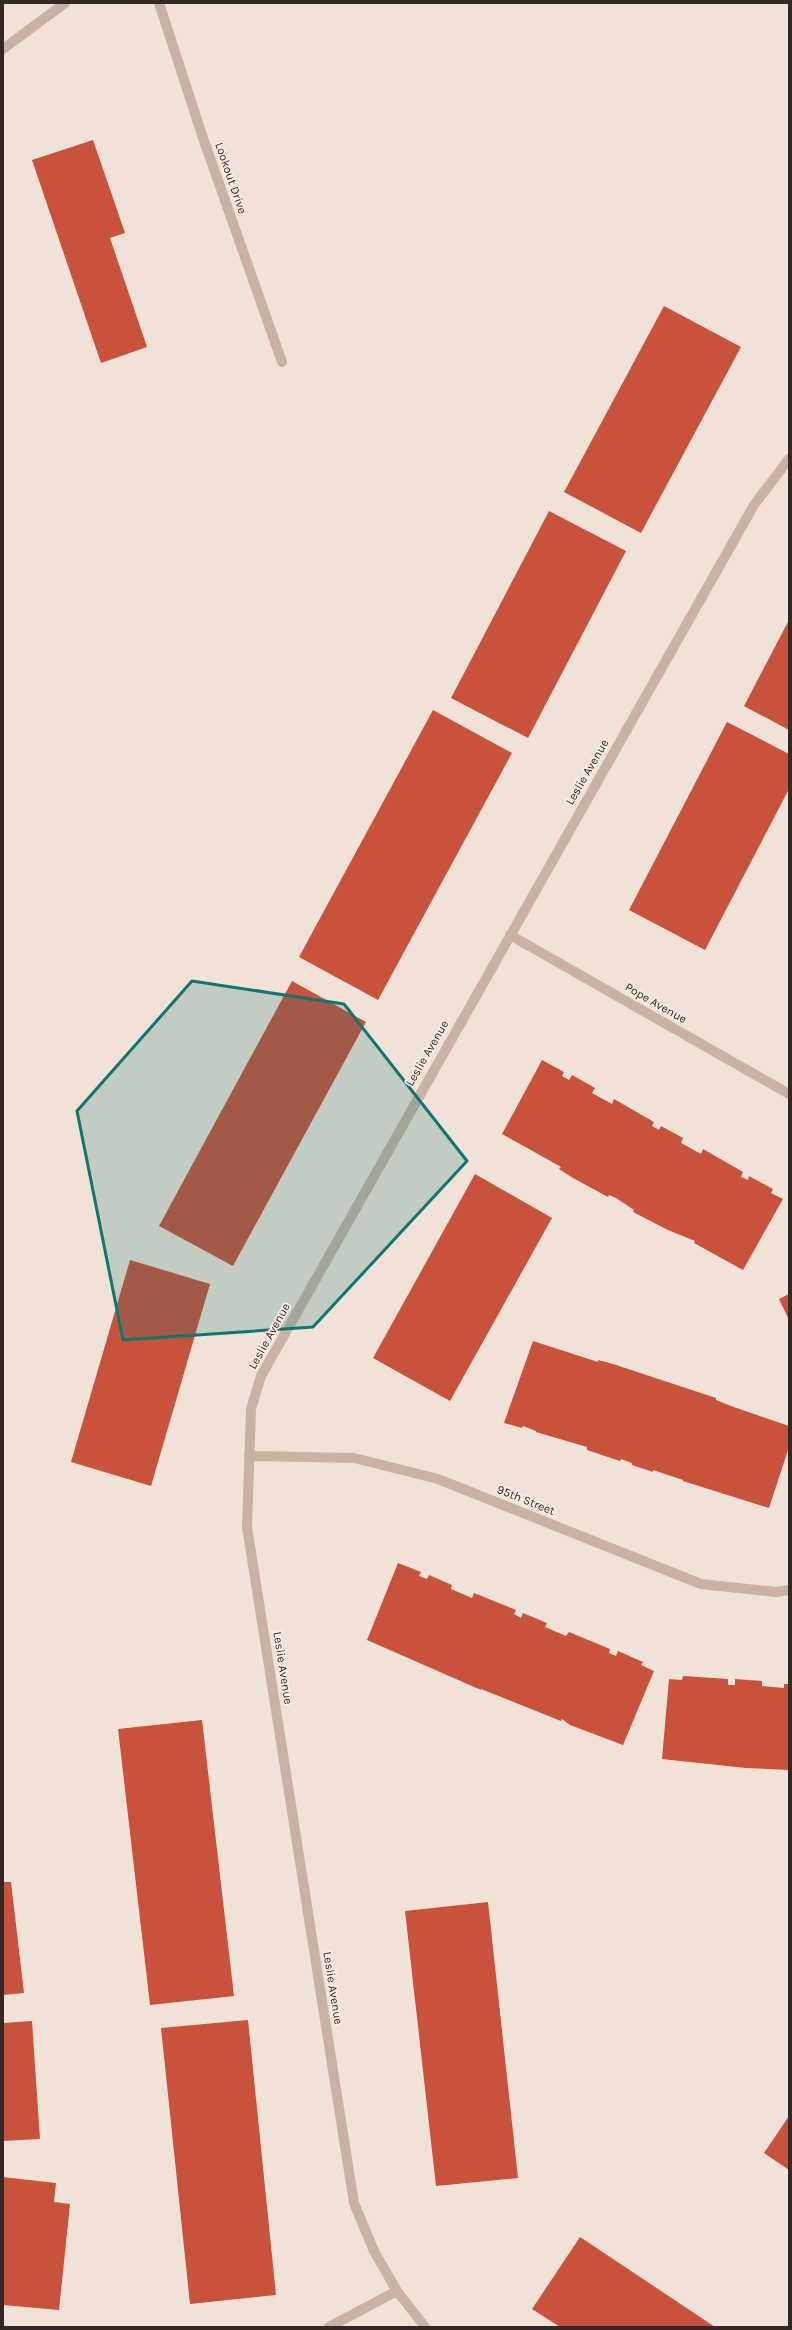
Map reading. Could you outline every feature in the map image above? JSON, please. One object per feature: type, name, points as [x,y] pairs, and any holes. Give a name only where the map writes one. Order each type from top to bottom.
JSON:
[{"type":"street","points":[[3,49],[65,3]]},
{"type":"street","name":"Lookout Drive","points":[[159,3],[203,138],[282,362]]},
{"type":"street","name":"Leslie Avenue","points":[[425,2327],[396,2291],[374,2251],[354,2203],[247,1527],[251,1409],[261,1376],[510,934],[754,505],[789,460]]},
{"type":"street","name":"Pope Avenue","points":[[510,934],[789,1094]]},
{"type":"street","name":"95th Street","points":[[249,1456],[354,1458],[438,1479],[701,1584],[776,1592],[789,1590]]},
{"type":"street","points":[[329,2327],[396,2291]]},
{"type":"highlighted area","points":[[192,981],[344,1004],[467,1161],[313,1327],[123,1340],[77,1111]]},
{"type":"building","points":[[93,140],[125,233],[110,238],[147,347],[101,363],[32,160]]},
{"type":"building","points":[[664,306],[741,347],[641,533],[564,492]]},
{"type":"building","points":[[549,511],[626,551],[528,738],[451,698]]},
{"type":"building","points":[[789,620],[789,730],[744,706]]},
{"type":"building","points":[[433,710],[512,753],[378,1000],[299,957]]},
{"type":"building","points":[[727,722],[789,754],[789,789],[705,950],[629,910]]},
{"type":"building","points":[[292,981],[366,1022],[233,1266],[159,1226]]},
{"type":"building","points":[[542,1060],[564,1072],[562,1076],[569,1080],[572,1075],[595,1088],[592,1093],[612,1104],[614,1099],[654,1122],[652,1126],[659,1130],[661,1126],[683,1138],[681,1143],[701,1154],[703,1149],[743,1172],[741,1177],[748,1180],[749,1176],[773,1189],[771,1193],[783,1199],[743,1270],[694,1243],[695,1241],[668,1230],[633,1212],[634,1210],[616,1198],[609,1195],[608,1197],[573,1178],[559,1169],[561,1167],[502,1134]]},
{"type":"building","points":[[475,1174],[552,1218],[450,1401],[373,1358]]},
{"type":"building","points":[[130,1260],[210,1284],[151,1486],[71,1462]]},
{"type":"building","points":[[789,1294],[789,1320],[779,1299]]},
{"type":"building","points":[[533,1341],[598,1362],[598,1360],[613,1364],[716,1398],[716,1400],[731,1406],[789,1426],[789,1447],[769,1508],[653,1470],[653,1472],[632,1465],[632,1463],[621,1459],[620,1461],[587,1450],[587,1447],[536,1432],[523,1426],[522,1428],[504,1423]]},
{"type":"building","points":[[398,1563],[421,1572],[419,1576],[427,1579],[429,1575],[452,1585],[451,1589],[472,1598],[474,1593],[516,1610],[514,1614],[521,1618],[523,1613],[547,1623],[545,1627],[566,1636],[569,1632],[610,1649],[609,1653],[616,1656],[618,1651],[643,1662],[641,1665],[654,1671],[623,1745],[570,1725],[562,1719],[561,1721],[481,1690],[367,1640]]},
{"type":"building","points":[[683,1676],[728,1679],[728,1685],[735,1685],[735,1679],[762,1681],[762,1686],[784,1688],[784,1684],[789,1684],[789,1770],[746,1768],[662,1759],[669,1679],[682,1680]]},
{"type":"building","points":[[202,1720],[234,1996],[150,2005],[118,1729]]},
{"type":"building","points":[[3,1882],[11,1882],[24,1993],[3,1995]]},
{"type":"building","points":[[488,1902],[518,2178],[436,2186],[405,1911]]},
{"type":"building","points":[[248,2020],[276,2295],[190,2304],[161,2028]]},
{"type":"building","points":[[32,2021],[40,2139],[3,2141],[3,2023]]},
{"type":"building","points":[[789,2116],[789,2170],[764,2153]]},
{"type":"building","points":[[3,2177],[56,2183],[54,2202],[70,2204],[59,2310],[3,2305]]},
{"type":"building","points":[[580,2237],[715,2327],[560,2327],[532,2309]]}]
